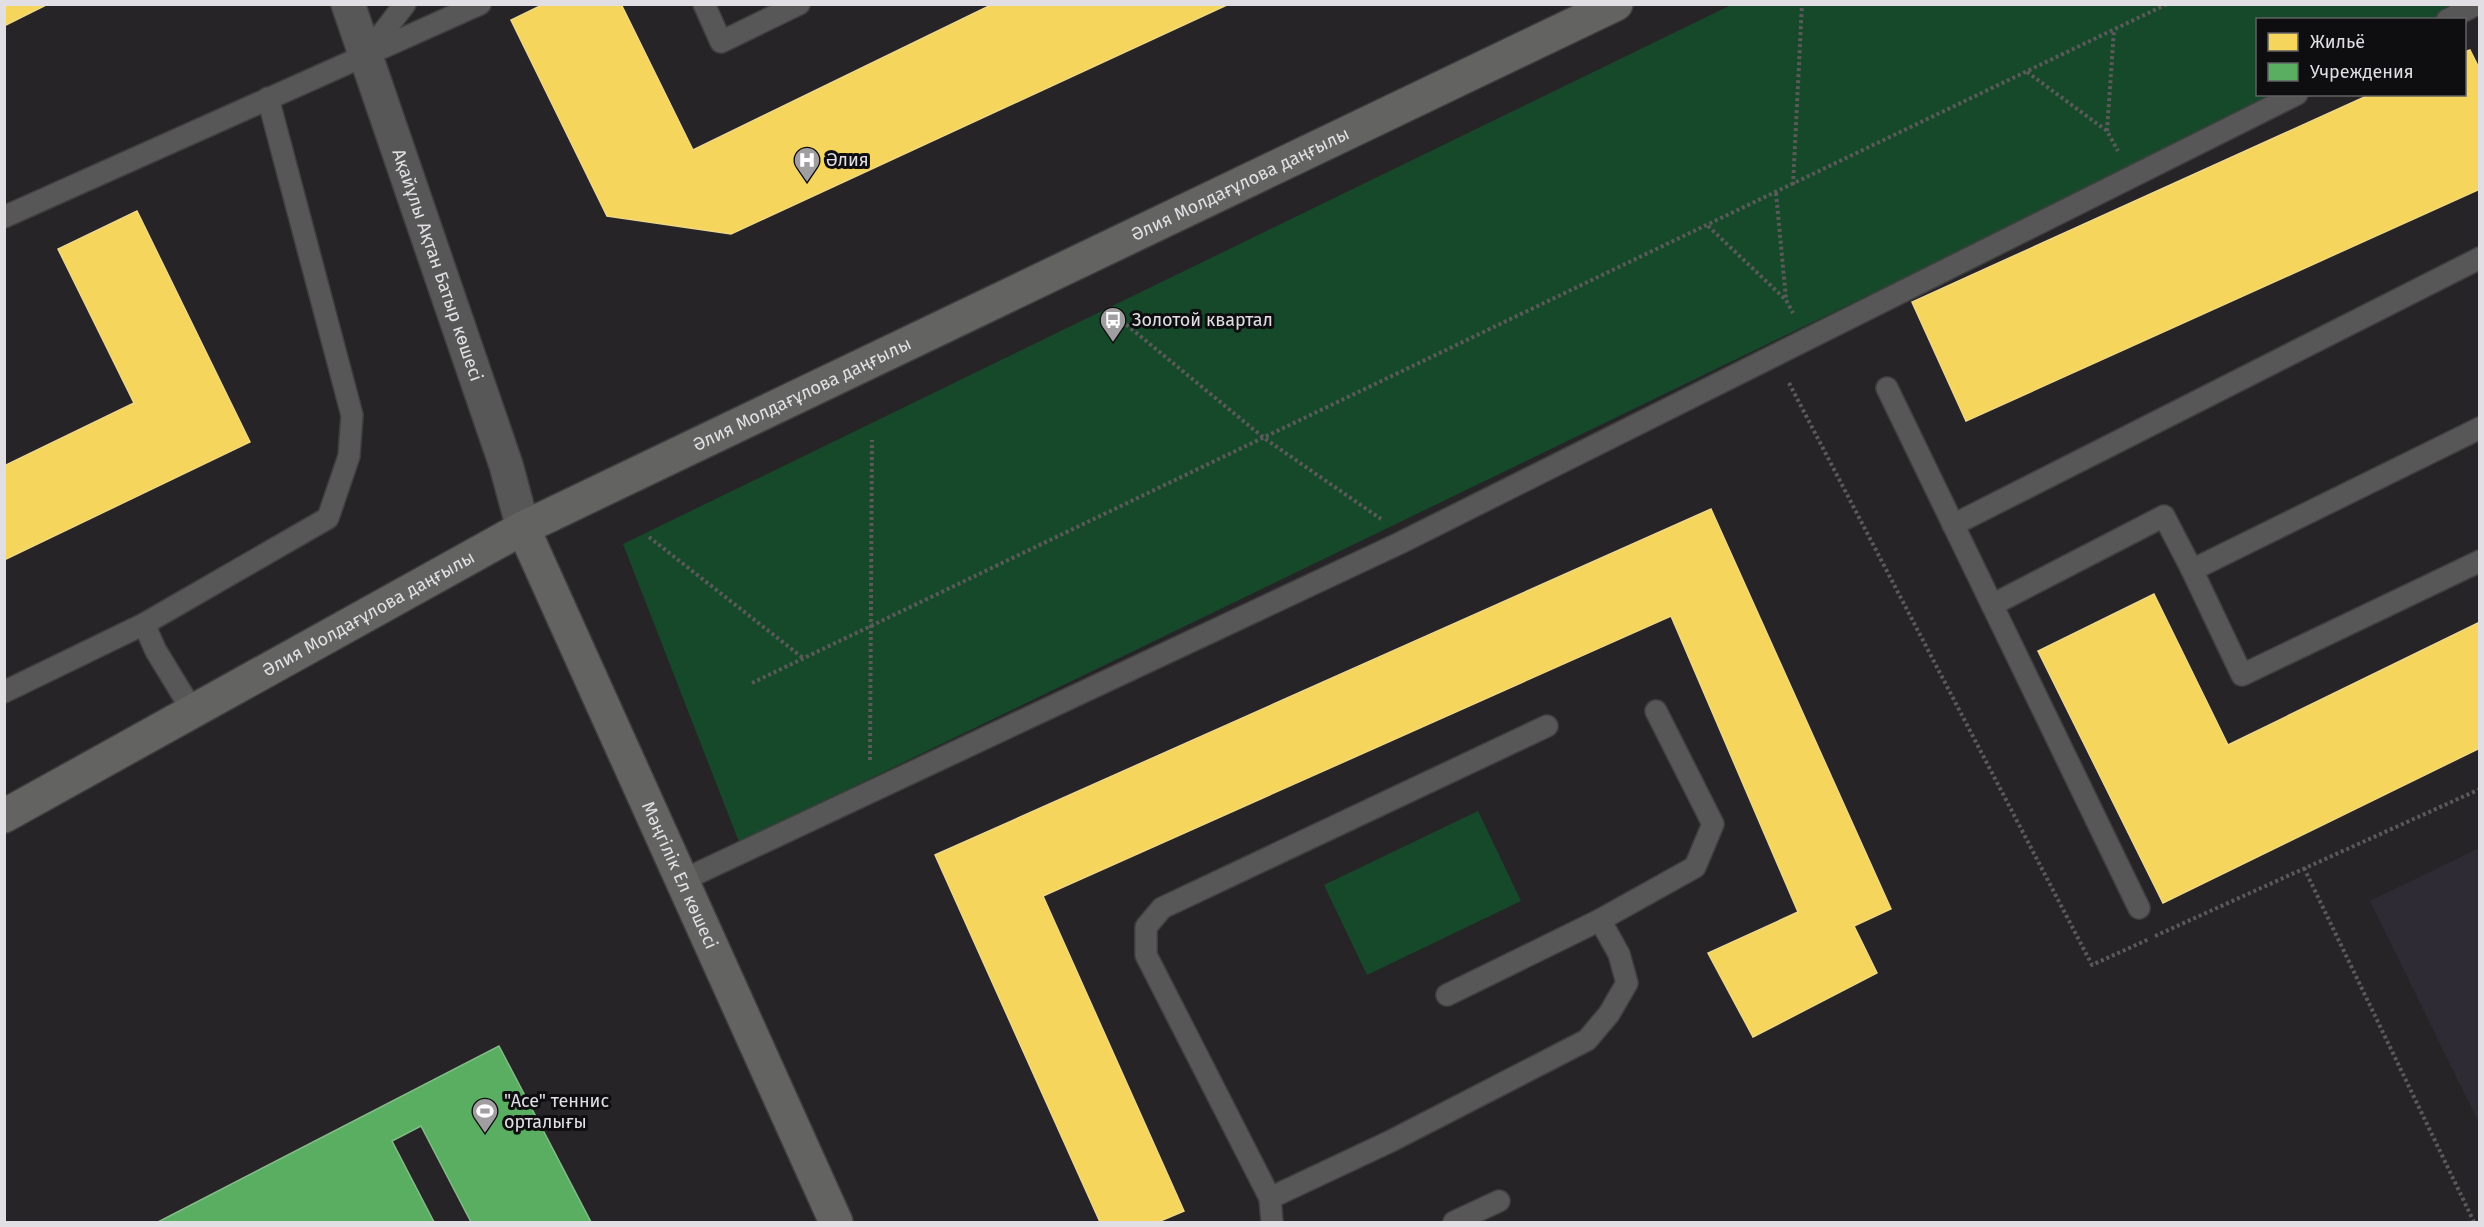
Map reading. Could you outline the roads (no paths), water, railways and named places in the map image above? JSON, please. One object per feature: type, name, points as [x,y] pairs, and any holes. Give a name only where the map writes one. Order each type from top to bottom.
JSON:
[{"type":"main road","name":"Әлия Молдағұлова даңғылы","points":[[4,816],[523,528],[1616,4]]},
{"type":"main road","name":"Мәңгілік Ел көшесі","points":[[523,528],[836,1222]]},
{"type":"street","name":"Ақайұлы Ақтан Батыр көшесі","points":[[348,4],[506,465],[523,528]]},
{"type":"lane","points":[[366,55],[405,4]]},
{"type":"lane","points":[[4,218],[480,4]]},
{"type":"lane","points":[[704,4],[721,42],[799,4]]},
{"type":"lane","points":[[2451,18],[2477,4]]},
{"type":"lane","points":[[683,880],[1408,539],[2293,96]]},
{"type":"lane","points":[[4,692],[144,624],[328,518],[349,456],[352,415],[268,98]]},
{"type":"lane","points":[[1953,525],[2480,258]]},
{"type":"lane","points":[[1887,388],[2139,908]]},
{"type":"lane","points":[[2192,570],[2479,429]]},
{"type":"lane","points":[[1992,604],[2164,516],[2242,675],[2480,561]]},
{"type":"lane","points":[[144,624],[156,651],[192,711]]},
{"type":"lane","points":[[1447,995],[1600,920],[1695,867],[1713,824],[1656,711]]},
{"type":"lane","points":[[1272,1222],[1270,1198],[1146,955],[1146,927],[1162,908],[1547,726]]},
{"type":"lane","points":[[1270,1198],[1391,1141],[1587,1040],[1609,1014],[1627,983],[1619,954],[1600,920]]},
{"type":"lane","points":[[1454,1222],[1499,1202]]},
{"type":"place","name":"Әлия","points":[[807,183]]},
{"type":"place","name":"Золотой квартал","points":[[1113,343]]},
{"type":"place","name":"\"Ace\" теннис орталығы","points":[[485,1134]]}]
